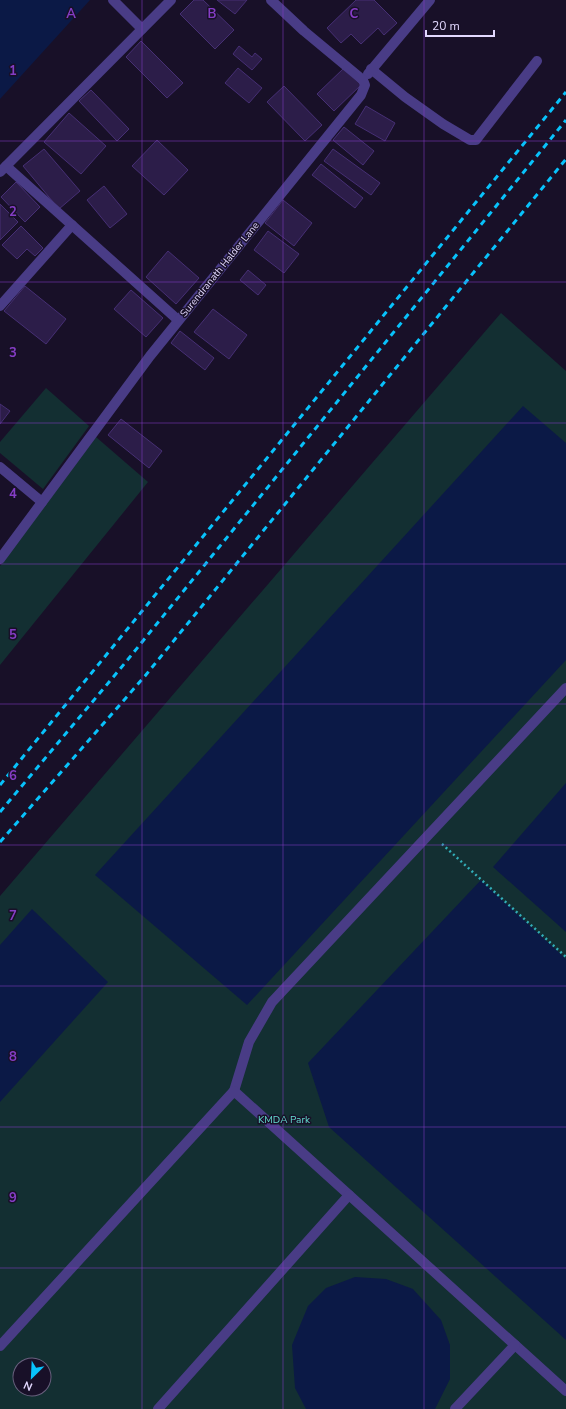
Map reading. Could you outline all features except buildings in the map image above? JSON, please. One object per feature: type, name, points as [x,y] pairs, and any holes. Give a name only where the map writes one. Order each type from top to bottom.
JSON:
[{"type":"street","points":[[113,0],[142,29]]},
{"type":"street","points":[[171,0],[3,169],[72,225],[178,320]]},
{"type":"street","points":[[271,0],[304,31],[362,80],[430,0]]},
{"type":"street","points":[[372,69],[405,97],[443,124],[470,140],[476,140],[537,62]]},
{"type":"street","name":"Surendranath Halder Lane","points":[[0,558],[178,320],[360,96],[366,85],[362,80]]},
{"type":"street","points":[[0,306],[72,225]]},
{"type":"street","points":[[0,467],[42,502]]},
{"type":"street","points":[[0,1346],[234,1091],[249,1042],[272,1002],[566,688]]},
{"type":"street","points":[[234,1091],[566,1391]]},
{"type":"street","points":[[158,1409],[349,1195]]},
{"type":"street","points":[[455,1409],[514,1345]]},
{"type":"path","points":[[430,833],[566,957]]},
{"type":"green space","name":"KMDA Park","points":[[501,313],[566,371],[566,1409],[0,1409],[0,896]]},
{"type":"green space","points":[[46,388],[89,426],[43,489],[0,453],[0,442]]},
{"type":"green space","points":[[96,437],[148,482],[0,665],[0,566]]},
{"type":"water","points":[[0,0],[90,0],[0,99]]},
{"type":"water","points":[[523,406],[566,443],[566,660],[247,1005],[95,875]]},
{"type":"water","points":[[566,783],[566,932],[493,867]]},
{"type":"water","points":[[481,880],[566,959],[566,1340],[329,1127],[308,1063]]},
{"type":"water","points":[[32,909],[108,982],[0,1102],[0,945]]},
{"type":"water","points":[[355,1277],[386,1279],[413,1289],[441,1320],[450,1345],[450,1379],[435,1409],[306,1409],[295,1388],[292,1345],[308,1306],[326,1288]]},
{"type":"railway","points":[[0,785],[566,92]]},
{"type":"railway","points":[[0,812],[125,663],[566,120]]},
{"type":"railway","points":[[0,842],[145,676],[566,159]]}]
